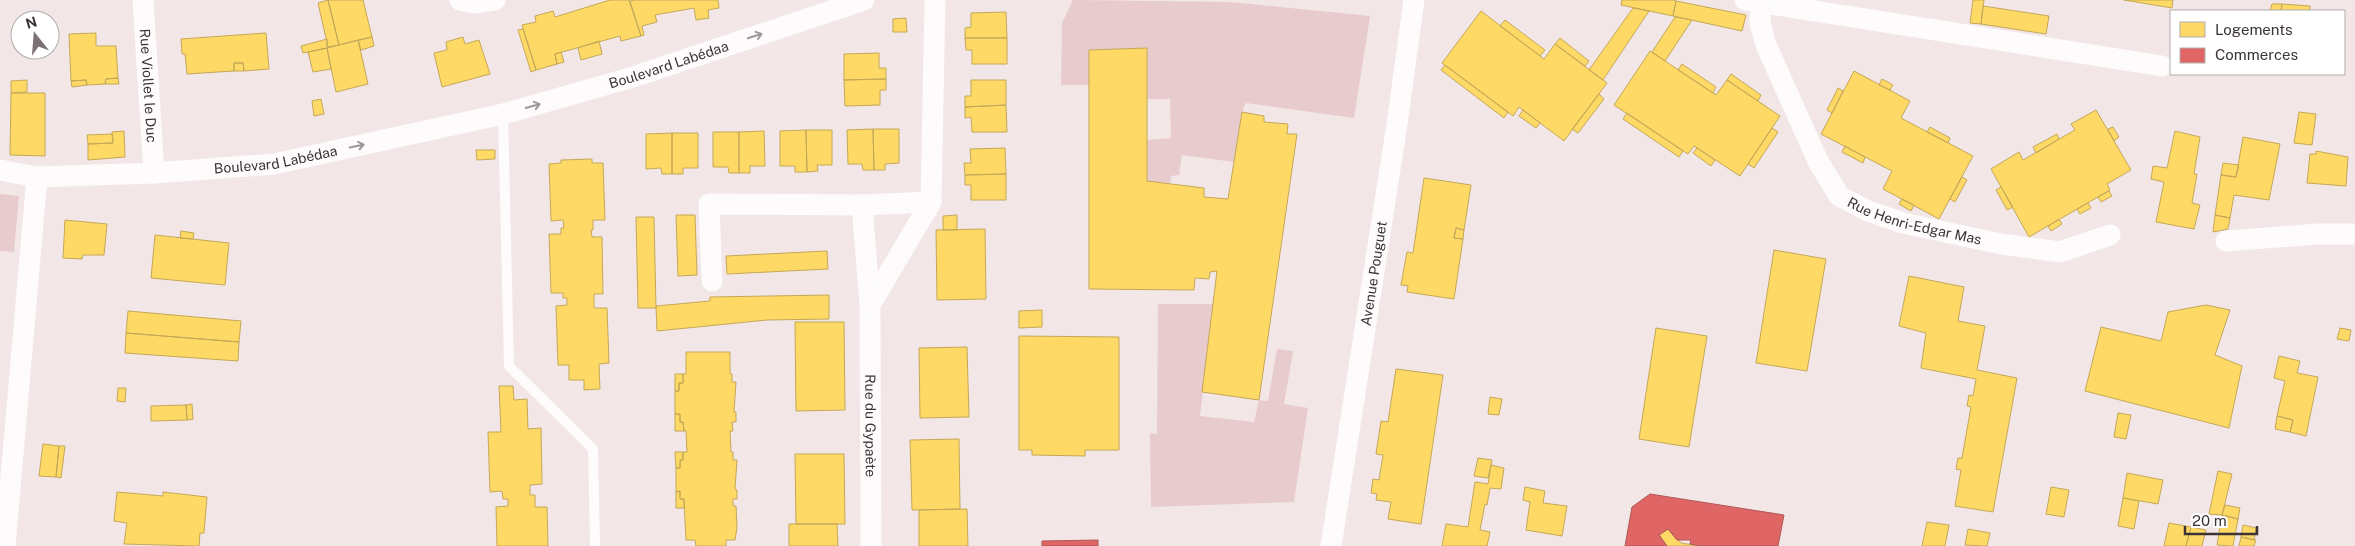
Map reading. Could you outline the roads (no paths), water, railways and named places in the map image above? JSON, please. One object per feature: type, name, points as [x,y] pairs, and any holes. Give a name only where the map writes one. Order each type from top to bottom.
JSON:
[{"type":"street","name":"Rue Viollet le Duc","points":[[144,0],[154,173]]},
{"type":"street","points":[[460,0],[474,3],[495,0]]},
{"type":"street","name":"Boulevard Labédaa","points":[[0,170],[37,177],[154,173],[274,164],[503,114],[633,77],[864,0]]},
{"type":"street","points":[[870,305],[931,202],[935,0]]},
{"type":"street","name":"Avenue Pouguet","points":[[1331,546],[1396,131],[1414,0]]},
{"type":"street","name":"Rue Henri-Edgar Mas","points":[[2110,236],[2060,252],[2001,244],[1949,235],[1903,223],[1868,211],[1839,196],[1818,161],[1766,45],[1753,2],[2162,66]]},
{"type":"street","points":[[5,546],[37,177]]},
{"type":"street","points":[[712,282],[709,204],[862,205],[931,202]]},
{"type":"street","name":"Rue du Gypaète","points":[[862,205],[870,305],[871,546]]},
{"type":"street","points":[[2226,242],[2318,234],[2355,234]]},
{"type":"lane","points":[[503,114],[509,366],[593,449],[595,546]]}]
